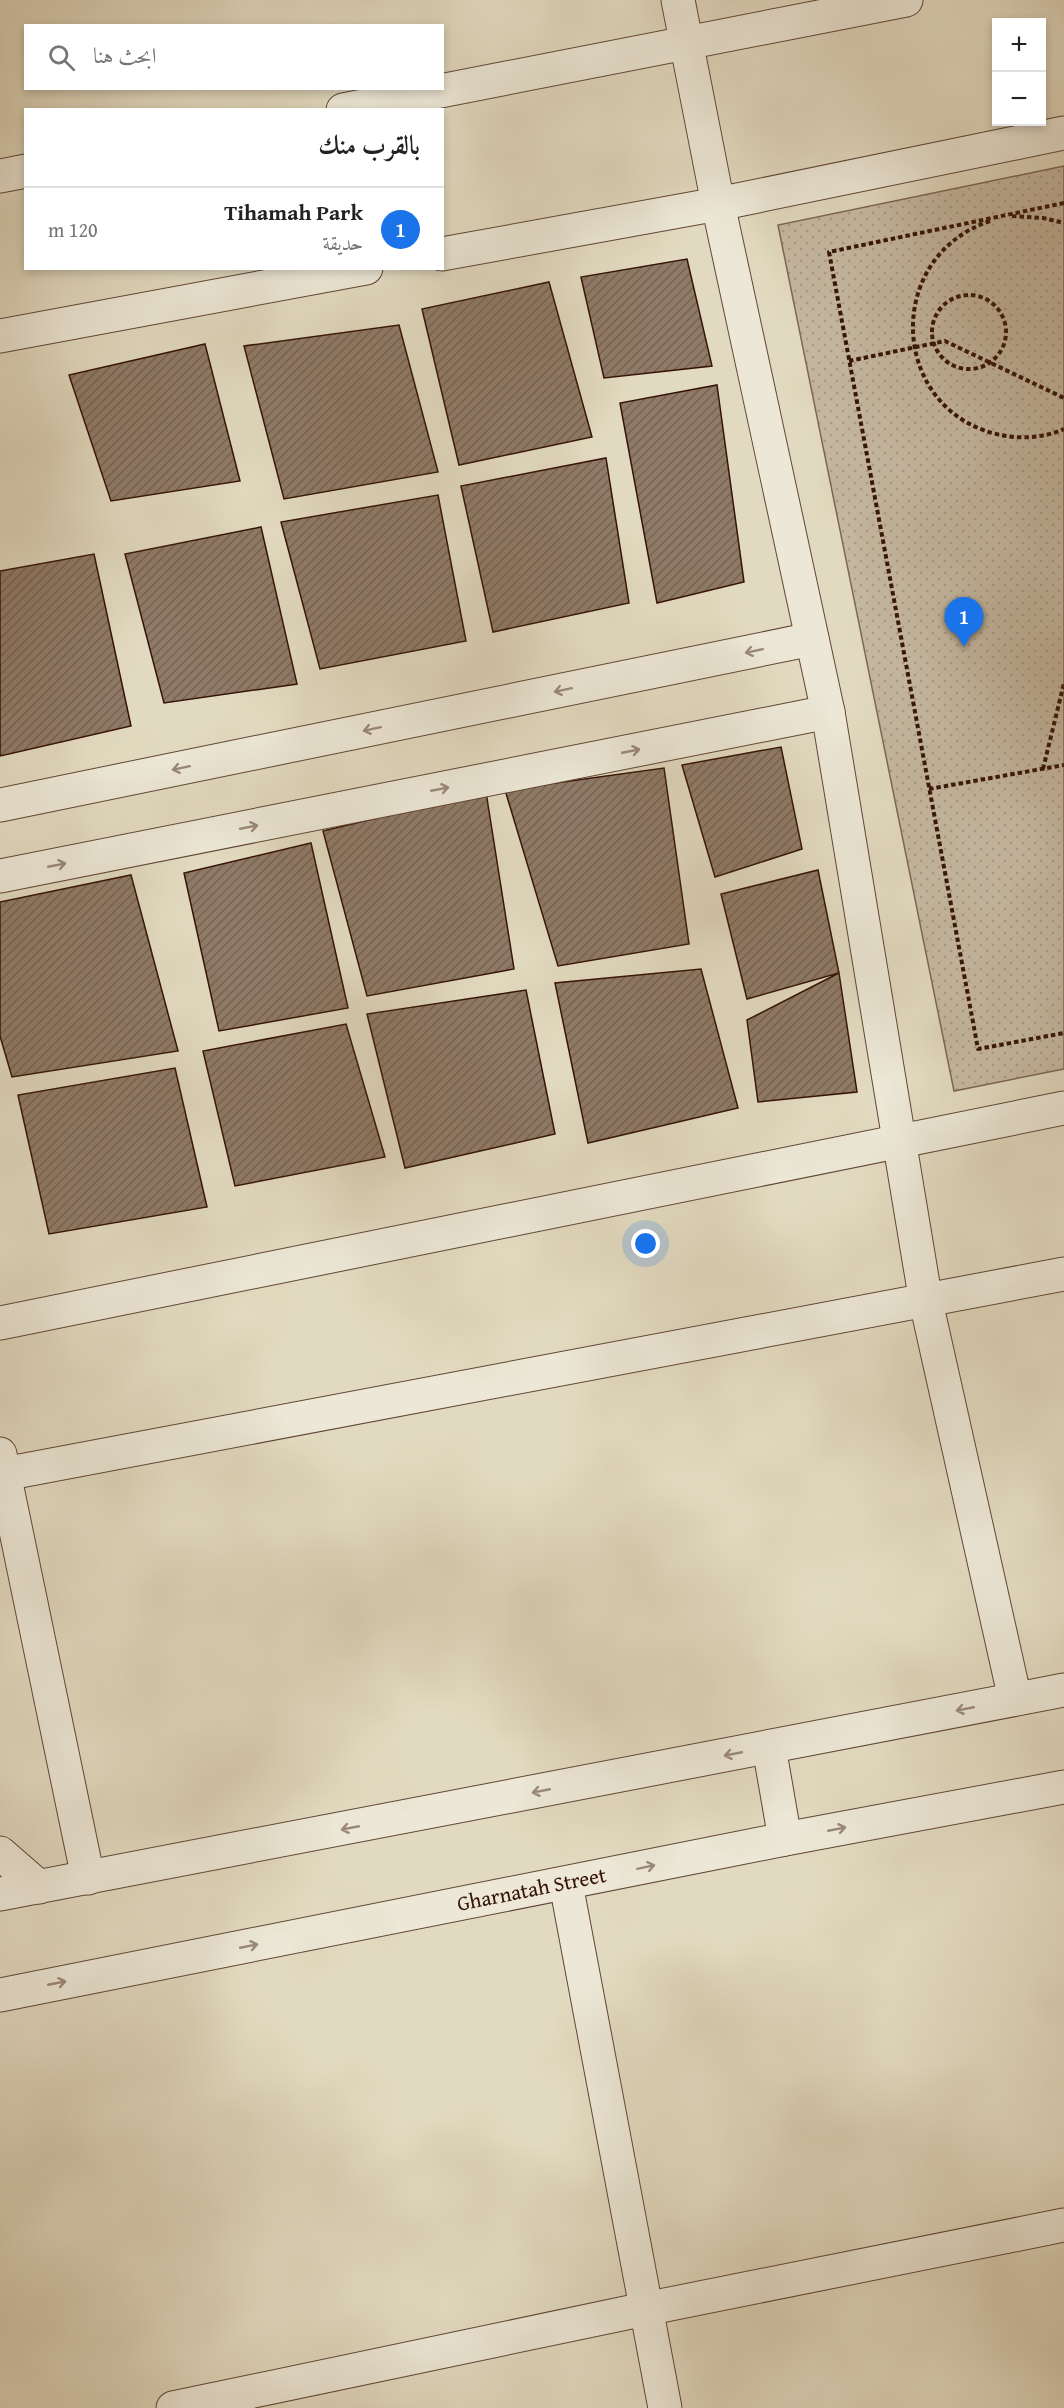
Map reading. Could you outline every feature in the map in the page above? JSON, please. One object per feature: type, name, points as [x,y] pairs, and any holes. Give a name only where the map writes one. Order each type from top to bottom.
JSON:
[{"type":"street","points":[[678,0],[718,204],[828,712],[926,1302],[1015,1699]]},
{"type":"street","points":[[353,108],[906,0]]},
{"type":"street","points":[[444,255],[718,204],[1064,133]]},
{"type":"street","points":[[0,176],[24,171]]},
{"type":"street","points":[[0,336],[355,270]]},
{"type":"street","points":[[0,805],[812,639]]},
{"type":"street","points":[[0,876],[828,712]]},
{"type":"street","points":[[0,1323],[1064,1108]]},
{"type":"street","points":[[88,1878],[2,1463],[926,1302],[1064,1274]]},
{"type":"street","points":[[0,1894],[1064,1690]]},
{"type":"street","points":[[769,1747],[785,1839]]},
{"type":"street","name":"Gharnatah Street","points":[[0,1995],[785,1839],[1064,1787]]},
{"type":"street","points":[[0,1852],[39,1887]]},
{"type":"street","points":[[566,1884],[664,2408]]},
{"type":"street","points":[[173,2408],[645,2309],[1064,2225]]},
{"type":"path","points":[[1064,203],[829,252],[978,1049],[1064,1033]]},
{"type":"path","points":[[1064,223],[1028,216],[998,218],[975,227],[951,242],[931,264],[918,289],[913,313],[914,348],[921,370],[934,393],[953,412],[986,431],[1011,436],[1035,436],[1064,429]]},
{"type":"path","points":[[964,295],[976,296],[992,303],[1006,323],[1007,333],[999,355],[990,362],[976,369],[964,369],[951,365],[940,356],[933,343],[932,334],[935,316],[942,306],[964,295]]},
{"type":"path","points":[[849,361],[945,341],[1064,398]]},
{"type":"path","points":[[1043,769],[1064,683]]},
{"type":"path","points":[[929,789],[1064,765]]},
{"type":"shaded area","points":[[1064,166],[1064,1069],[954,1091],[778,225]]},
{"type":"building","points":[[687,259],[712,366],[604,378],[581,277]]},
{"type":"building","points":[[549,282],[592,437],[459,465],[422,309]]},
{"type":"building","points":[[399,325],[438,472],[284,499],[244,346]]},
{"type":"building","points":[[205,344],[240,481],[111,501],[69,375]]},
{"type":"building","points":[[717,385],[744,582],[657,603],[620,403]]},
{"type":"building","points":[[606,458],[629,603],[493,632],[461,486]]},
{"type":"building","points":[[438,495],[466,641],[320,669],[281,522]]},
{"type":"building","points":[[261,527],[297,684],[164,703],[125,554]]},
{"type":"building","points":[[94,554],[131,726],[0,756],[0,571]]},
{"type":"building","points":[[781,747],[802,849],[715,877],[682,765]]},
{"type":"building","points":[[664,768],[689,944],[558,966],[505,790]]},
{"type":"building","points":[[486,792],[514,969],[367,996],[323,831]]},
{"type":"building","points":[[311,843],[348,1008],[219,1031],[184,873]]},
{"type":"building","points":[[818,870],[839,973],[747,999],[721,894]]},
{"type":"building","points":[[131,875],[178,1051],[12,1077],[0,1036],[0,902]]},
{"type":"building","points":[[701,969],[738,1108],[588,1143],[555,983]]},
{"type":"building","points":[[839,973],[857,1092],[758,1102],[747,1020]]},
{"type":"building","points":[[526,990],[555,1134],[405,1168],[367,1014]]},
{"type":"building","points":[[346,1024],[385,1157],[235,1186],[203,1051]]},
{"type":"building","points":[[175,1068],[207,1207],[49,1234],[18,1095]]},
{"type":"place","name":"Tihamah Park","points":[[964,647]]}]
